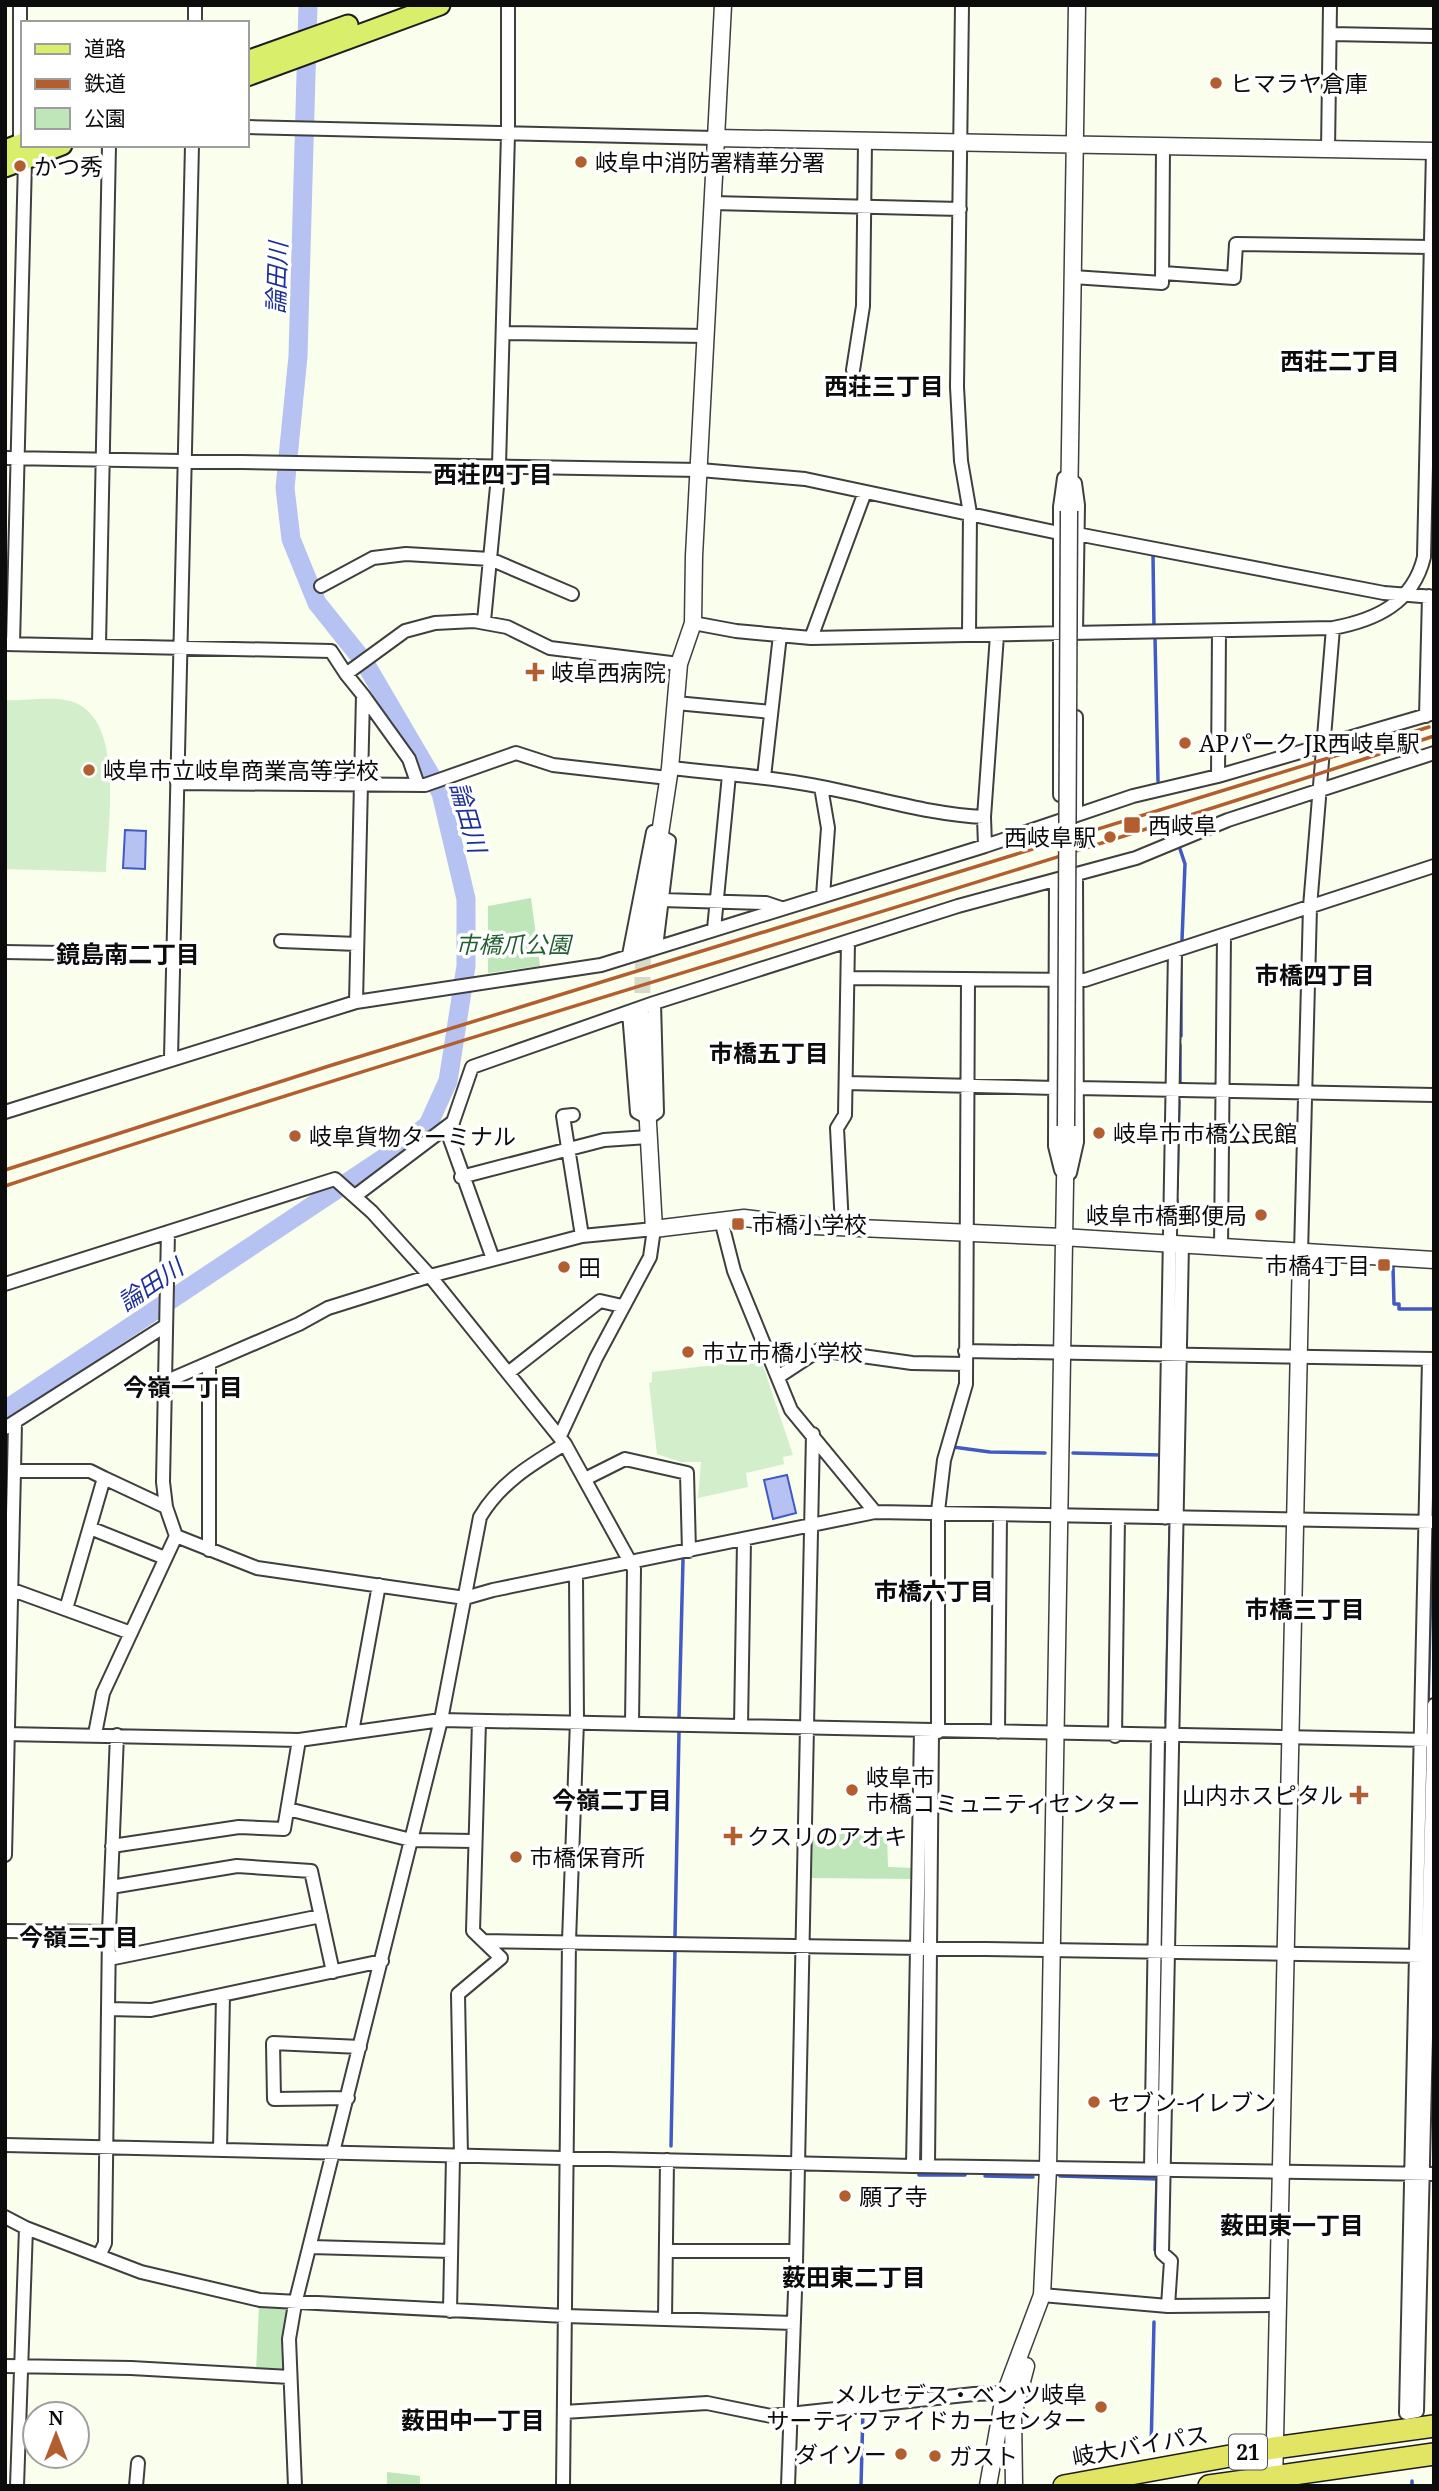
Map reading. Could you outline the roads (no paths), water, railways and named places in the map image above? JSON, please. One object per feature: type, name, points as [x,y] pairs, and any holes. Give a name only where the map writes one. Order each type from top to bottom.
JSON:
[{"type":"highway","name":"岐大バイパス","points":[[1064,2486],[1274,2448],[1434,2426]]},
{"type":"highway","name":"21","points":[[1209,2486],[1274,2480],[1434,2454]]},
{"type":"main road","points":[[248,75],[292,52],[404,5]]},
{"type":"main road","points":[[318,42],[440,5]]},
{"type":"main road","points":[[248,61],[292,52]]},
{"type":"main road","points":[[5,167],[18,149],[40,147]]},
{"type":"street","points":[[20,5],[9,644],[331,651],[409,759],[421,785]]},
{"type":"street","points":[[484,621],[499,466],[508,134],[508,5]]},
{"type":"street","points":[[650,946],[679,664],[692,623],[723,5]]},
{"type":"street","points":[[962,5],[957,387],[961,461],[970,513],[969,634]]},
{"type":"street","points":[[988,2486],[1004,2396],[1042,2295],[1048,2168],[1049,1950],[1063,1351],[1062,1237],[1066,1190],[1069,440],[1077,5]]},
{"type":"street","points":[[1328,150],[1330,5]]},
{"type":"street","points":[[1330,34],[1434,37]]},
{"type":"street","points":[[248,127],[960,145],[1433,151],[1431,488],[1424,557],[1416,580],[1404,596],[1386,611],[1360,623],[1333,628],[997,635],[811,638],[692,623]]},
{"type":"street","points":[[853,370],[863,306],[865,142]]},
{"type":"street","points":[[99,645],[109,147]]},
{"type":"street","points":[[171,1058],[192,147]]},
{"type":"street","points":[[1073,277],[1162,283],[1163,148]]},
{"type":"street","points":[[712,203],[960,209]]},
{"type":"street","points":[[1163,272],[1234,278],[1236,244],[1432,247]]},
{"type":"street","points":[[503,333],[706,336]]},
{"type":"street","points":[[1060,820],[1059,533],[1069,440]]},
{"type":"street","points":[[1069,440],[1078,505],[1076,633]]},
{"type":"street","points":[[12,458],[700,470],[805,479],[1059,533]]},
{"type":"street","points":[[811,638],[865,492]]},
{"type":"street","points":[[5,1112],[356,1002],[601,965],[650,946],[985,846],[1142,794],[1325,746],[1430,714],[1431,597],[1404,596],[1077,534]]},
{"type":"street","points":[[321,586],[373,558],[406,554],[490,559],[572,594]]},
{"type":"street","points":[[348,672],[370,659],[405,631],[435,623],[484,621],[506,627],[550,648],[679,664]]},
{"type":"street","points":[[1274,2480],[1310,907],[1322,790],[1333,628]]},
{"type":"street","points":[[1217,776],[1219,631]]},
{"type":"street","points":[[764,777],[780,635]]},
{"type":"street","points":[[985,846],[984,817],[997,635]]},
{"type":"street","points":[[356,1002],[363,695]]},
{"type":"street","points":[[676,703],[771,712]]},
{"type":"street","points":[[1076,717],[1076,815]]},
{"type":"street","points":[[177,783],[361,787],[421,785],[516,753],[553,765],[764,777],[947,815],[984,817]]},
{"type":"street","points":[[493,1259],[461,1177],[450,1139],[472,1067],[636,1014],[654,1003],[958,906],[1076,876],[1151,853],[1228,820],[1434,753]]},
{"type":"street","points":[[714,929],[719,902],[729,775]]},
{"type":"street","points":[[821,788],[828,828],[822,896]]},
{"type":"street","points":[[629,955],[653,832],[661,834],[669,841],[661,900],[650,946]]},
{"type":"street","points":[[850,978],[1085,980],[1434,866]]},
{"type":"street","points":[[1066,1190],[1077,1142],[1076,876]]},
{"type":"street","points":[[1056,881],[1055,1146],[1066,1190]]},
{"type":"street","points":[[661,900],[766,903],[781,908]]},
{"type":"street","points":[[1221,1247],[1224,935]]},
{"type":"street","points":[[281,941],[357,944]]},
{"type":"street","points":[[842,1226],[837,1128],[845,1115],[850,978],[848,942]]},
{"type":"street","points":[[1168,2306],[1171,2260],[1161,2253],[1157,2170],[1176,1244],[1173,1091],[1175,951]]},
{"type":"street","points":[[5,952],[173,955]]},
{"type":"street","points":[[913,2166],[938,1511],[944,1460],[965,1384],[964,1233],[968,980]]},
{"type":"street","points":[[648,1118],[657,1112],[654,1003]]},
{"type":"street","points":[[295,2486],[289,2339],[295,2304],[441,1720],[480,1517],[489,1502],[518,1472],[562,1440],[622,1306],[649,1257],[654,1229],[648,1118],[636,1014]]},
{"type":"street","points":[[846,1083],[1055,1088]]},
{"type":"street","points":[[1077,1088],[1434,1095]]},
{"type":"street","points":[[573,1115],[563,1116],[582,1236]]},
{"type":"street","points":[[355,1196],[453,1122]]},
{"type":"street","points":[[461,1177],[604,1140],[648,1137]]},
{"type":"street","points":[[5,1284],[335,1179],[372,1212],[430,1276],[562,1440],[631,1563],[634,1569],[632,1723]]},
{"type":"street","points":[[167,1381],[328,1308],[430,1276],[582,1236],[744,1217],[776,1224],[1062,1237],[1434,1260]]},
{"type":"street","points":[[721,1220],[734,1271],[792,1410],[875,1512]]},
{"type":"street","points":[[95,1734],[103,1693],[176,1536],[166,1507],[163,1482],[168,1233]]},
{"type":"street","points":[[508,1373],[600,1301],[622,1306]]},
{"type":"street","points":[[5,1855],[14,1471],[10,1425],[166,1323]]},
{"type":"street","points":[[778,1377],[819,1350],[912,1363],[965,1364]]},
{"type":"street","points":[[965,1351],[1432,1359],[1429,1741],[1417,2411],[1406,2413],[1421,2174]]},
{"type":"street","points":[[209,1364],[209,1550]]},
{"type":"street","points":[[788,2486],[796,2251],[813,1434]]},
{"type":"street","points":[[584,1479],[625,1459],[687,1473],[689,1551]]},
{"type":"street","points":[[14,1471],[90,1471],[166,1507]]},
{"type":"street","points":[[66,1609],[104,1478]]},
{"type":"street","points":[[176,1536],[257,1568],[465,1598],[875,1512],[938,1511],[1000,1515],[1431,1522]]},
{"type":"street","points":[[998,1732],[1000,1515]]},
{"type":"street","points":[[1115,1736],[1118,1517]]},
{"type":"street","points":[[90,1528],[165,1558]]},
{"type":"street","points":[[741,1726],[744,1540]]},
{"type":"street","points":[[563,2486],[569,1941],[577,1721],[576,1575]]},
{"type":"street","points":[[352,1732],[379,1585]]},
{"type":"street","points":[[10,1589],[131,1633]]},
{"type":"street","points":[[1429,1741],[1434,1705]]},
{"type":"street","points":[[7,1734],[299,1740],[441,1720],[1429,1741]]},
{"type":"street","points":[[450,2311],[457,2156],[458,1994],[500,1958],[473,1931],[479,1721]]},
{"type":"street","points":[[100,2254],[105,2244],[109,1932],[117,1735]]},
{"type":"street","points":[[112,1846],[239,1827],[284,1829],[299,1740]]},
{"type":"street","points":[[288,1809],[411,1840],[474,1842]]},
{"type":"street","points":[[111,1887],[237,1866],[311,1871],[333,1972]]},
{"type":"street","points":[[5,1916],[5,1932],[109,1932]]},
{"type":"street","points":[[109,1959],[321,1916]]},
{"type":"street","points":[[484,1941],[1425,1956]]},
{"type":"street","points":[[923,1948],[928,2166]]},
{"type":"street","points":[[109,2009],[151,2010],[382,1961]]},
{"type":"street","points":[[220,2150],[223,1995]]},
{"type":"street","points":[[348,2098],[274,2099],[273,2043],[360,2047]]},
{"type":"street","points":[[5,2145],[797,2164],[1421,2174]]},
{"type":"street","points":[[665,2319],[667,2160]]},
{"type":"street","points":[[5,2217],[26,2228],[100,2254],[141,2272],[260,2300],[295,2304],[565,2316],[794,2323]]},
{"type":"street","points":[[17,2486],[26,2228]]},
{"type":"street","points":[[311,2248],[451,2251]]},
{"type":"street","points":[[666,2250],[796,2251]]},
{"type":"street","points":[[1042,2295],[1168,2306],[1278,2305]]},
{"type":"street","points":[[1014,2486],[1013,2415],[1033,2340],[1035,2319]]},
{"type":"street","points":[[5,2366],[290,2377]]},
{"type":"street","points":[[564,2412],[707,2403],[771,2416],[975,2394],[1001,2393],[1004,2396]]},
{"type":"street","points":[[136,2486],[138,2463]]},
{"type":"water","points":[[125,830],[146,831],[145,869],[123,868]]},
{"type":"water","points":[[787,1475],[796,1513],[773,1519],[764,1480]]},
{"type":"waterway","name":"論田川","points":[[5,1410],[387,1156],[428,1125],[448,1081],[466,966],[466,899],[441,793],[365,663],[317,603],[291,539],[285,488],[298,356],[308,5]]},
{"type":"waterway","points":[[1153,555],[1154,627]]},
{"type":"waterway","points":[[1155,637],[1158,781]]},
{"type":"waterway","points":[[1180,849],[1185,864],[1182,940]]},
{"type":"waterway","points":[[1181,956],[1181,1036]]},
{"type":"waterway","points":[[1180,1045],[1180,1083]]},
{"type":"waterway","points":[[1177,1189],[1179,1101]]},
{"type":"waterway","points":[[1176,1234],[1177,1200]]},
{"type":"waterway","points":[[1393,1266],[1394,1304],[1399,1304],[1399,1309],[1434,1309]]},
{"type":"waterway","points":[[1432,1518],[1433,1438]]},
{"type":"waterway","points":[[953,1447],[990,1452],[1045,1453]]},
{"type":"waterway","points":[[1073,1453],[1162,1455]]},
{"type":"waterway","points":[[1166,1723],[1170,1527]]},
{"type":"waterway","points":[[1428,1709],[1432,1532]]},
{"type":"waterway","points":[[679,1718],[683,1560]]},
{"type":"waterway","points":[[675,1937],[679,1732]]},
{"type":"waterway","points":[[1162,1944],[1166,1748]]},
{"type":"waterway","points":[[671,2146],[675,1949]]},
{"type":"waterway","points":[[1158,2096],[1161,1962]]},
{"type":"waterway","points":[[919,2171],[919,2175],[965,2175]]},
{"type":"waterway","points":[[985,2176],[1033,2177]]},
{"type":"waterway","points":[[1060,2176],[1157,2179],[1155,2250]]},
{"type":"waterway","points":[[1151,2450],[1154,2322]]},
{"type":"waterway","points":[[861,2486],[863,2410]]},
{"type":"waterway","points":[[1412,2481],[1412,2486]]},
{"type":"tunnel","points":[[642,1017],[643,945]]},
{"type":"railway","points":[[5,1170],[329,1066],[1429,727]]},
{"type":"railway","points":[[5,1186],[362,1072],[1078,851],[1434,736]]},
{"type":"place","name":"ヒマラヤ倉庫","points":[[1216,83]]},
{"type":"place","name":"岐阜中消防署精華分署","points":[[581,162]]},
{"type":"place","name":"かつ秀","points":[[20,166]]},
{"type":"place","name":"岐阜西病院","points":[[535,672]]},
{"type":"place","name":"APパーク JR西岐阜駅","points":[[1185,743]]},
{"type":"place","name":"岐阜市立岐阜商業高等学校","points":[[89,770]]},
{"type":"place","name":"西岐阜","points":[[1132,825]]},
{"type":"place","name":"西岐阜駅","points":[[1110,837]]},
{"type":"place","name":"岐阜市市橋公民館","points":[[1099,1133]]},
{"type":"place","name":"岐阜貨物ターミナル","points":[[295,1136]]},
{"type":"place","name":"岐阜市橋郵便局","points":[[1261,1215]]},
{"type":"place","name":"市橋小学校","points":[[738,1224]]},
{"type":"place","name":"市橋4丁目","points":[[1384,1265]]},
{"type":"place","name":"田","points":[[564,1267]]},
{"type":"place","name":"市立市橋小学校","points":[[688,1352]]},
{"type":"place","name":"岐阜市 市橋コミュニティセンター","points":[[852,1790]]},
{"type":"place","name":"山内ホスピタル","points":[[1359,1795]]},
{"type":"place","name":"クスリのアオキ","points":[[733,1836]]},
{"type":"place","name":"市橋保育所","points":[[516,1857]]},
{"type":"place","name":"セブン-イレブン","points":[[1094,2102]]},
{"type":"place","name":"願了寺","points":[[845,2196]]},
{"type":"place","name":"メルセデス・ベンツ岐阜 サーティファイドカーセンター","points":[[1101,2407]]},
{"type":"place","name":"ダイソー","points":[[901,2454]]},
{"type":"place","name":"ガスト","points":[[935,2456]]},
{"type":"district","name":"西荘二丁目","points":[[1340,360]]},
{"type":"district","name":"西荘三丁目","points":[[884,385]]},
{"type":"district","name":"西荘四丁目","points":[[493,473]]},
{"type":"district","name":"鏡島南二丁目","points":[[128,953]]},
{"type":"district","name":"市橋四丁目","points":[[1315,974]]},
{"type":"district","name":"市橋五丁目","points":[[769,1052]]},
{"type":"district","name":"今嶺一丁目","points":[[183,1386]]},
{"type":"district","name":"市橋六丁目","points":[[934,1590]]},
{"type":"district","name":"市橋三丁目","points":[[1305,1608]]},
{"type":"district","name":"今嶺二丁目","points":[[612,1799]]},
{"type":"district","name":"今嶺三丁目","points":[[79,1936]]},
{"type":"district","name":"薮田東一丁目","points":[[1292,2224]]},
{"type":"district","name":"薮田東二丁目","points":[[854,2276]]},
{"type":"district","name":"薮田中一丁目","points":[[473,2419]]},
{"type":"park label","name":"市橋爪公園","points":[[513,944]]}]
